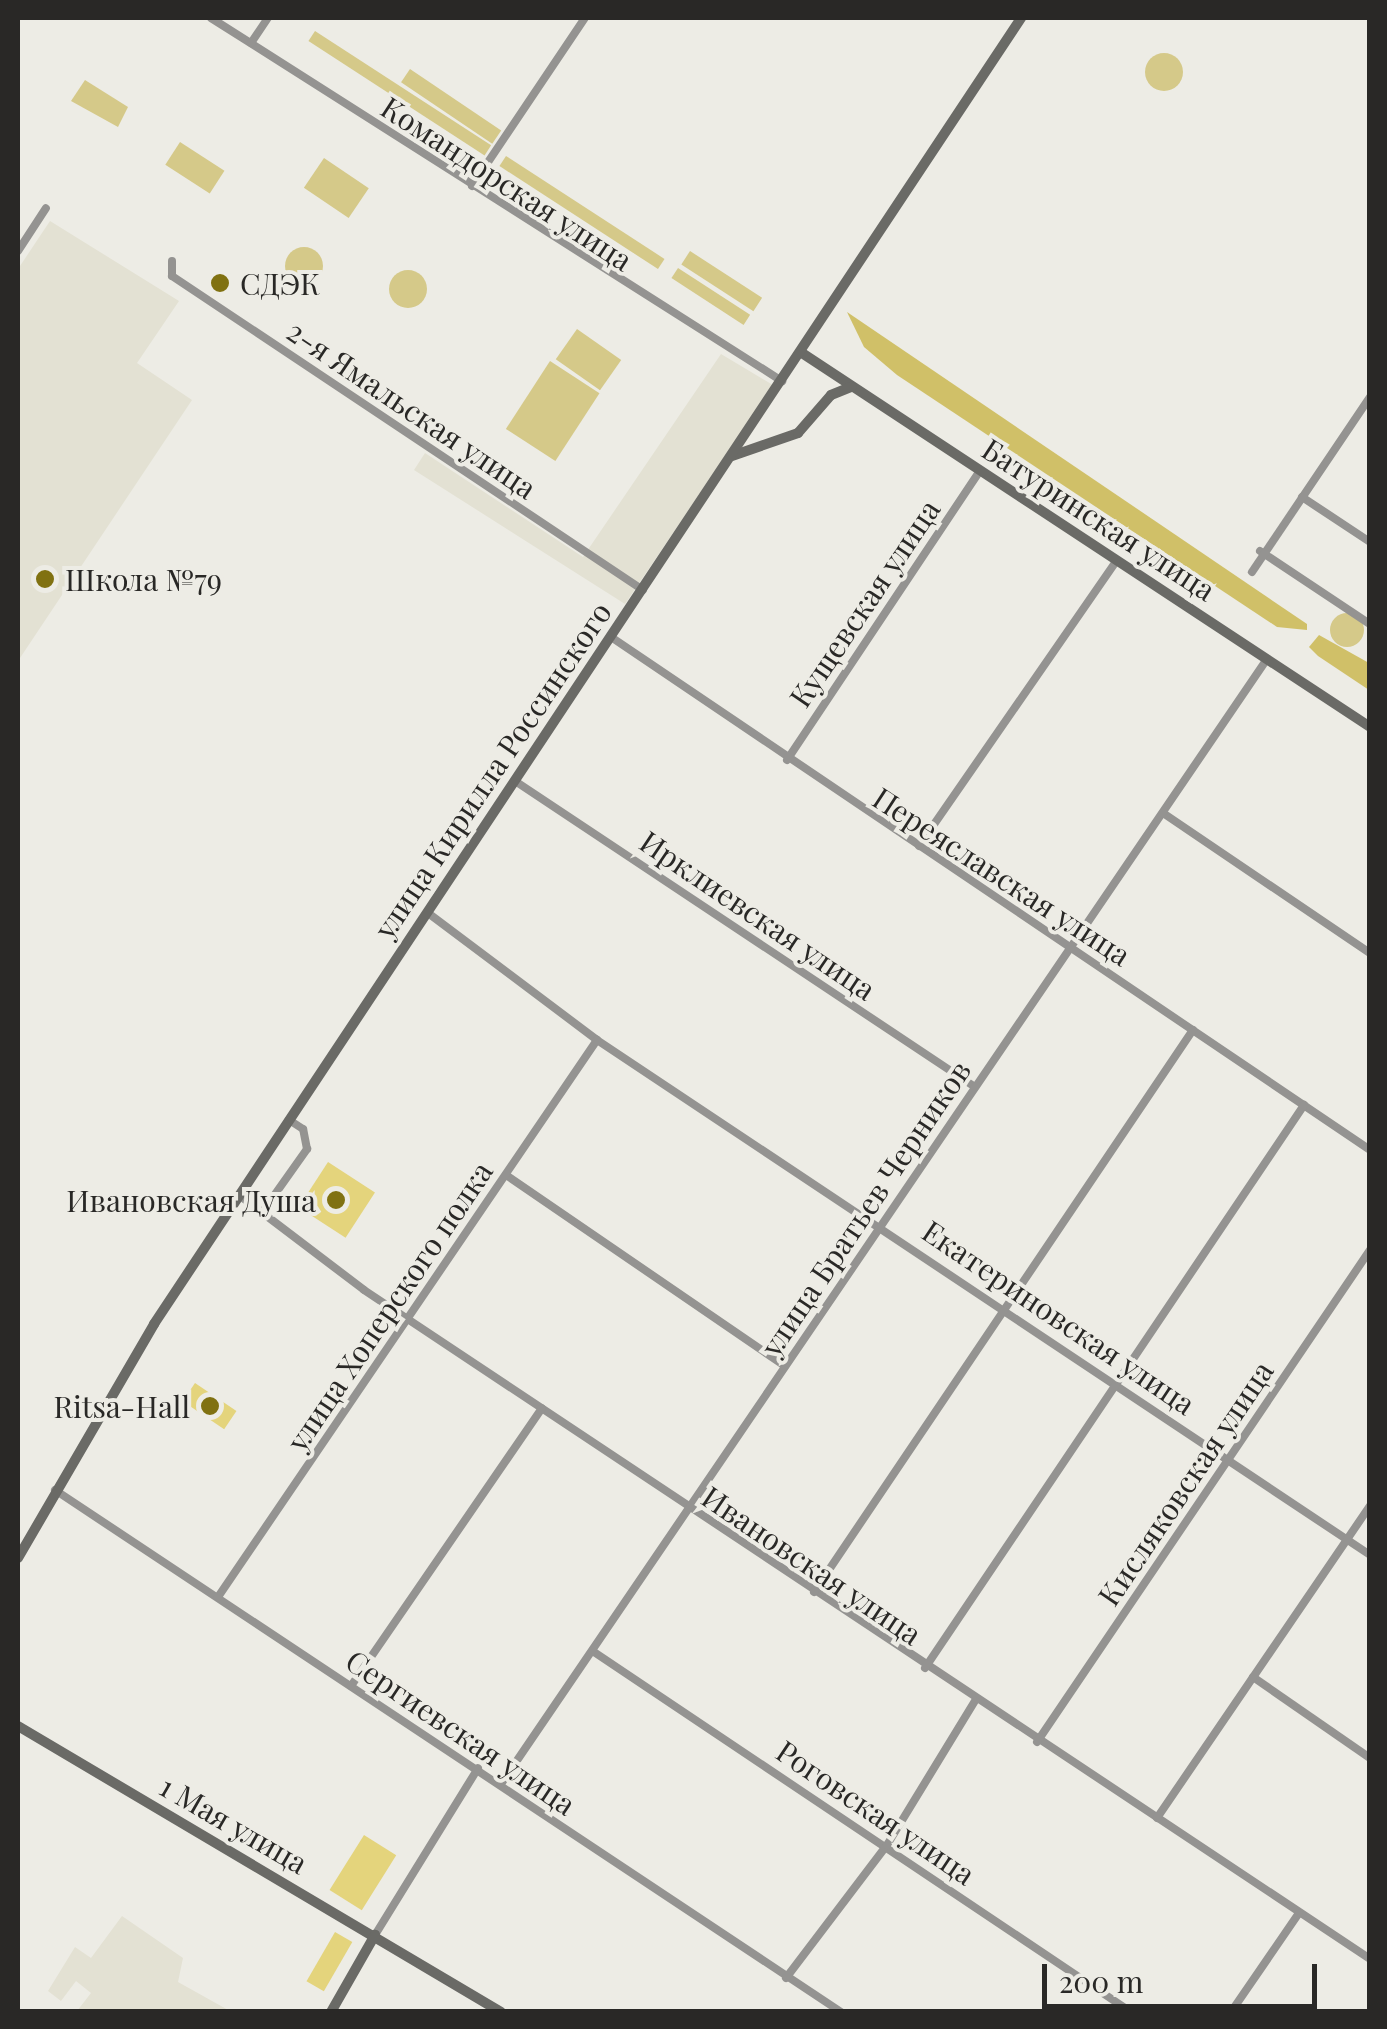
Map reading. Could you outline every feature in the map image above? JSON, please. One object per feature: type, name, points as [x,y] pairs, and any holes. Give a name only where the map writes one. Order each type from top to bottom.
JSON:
[{"type":"main road","name":"улица Кирилла Россинского","points":[[18,1558],[55,1490],[239,1195],[1021,18]]},
{"type":"main road","name":"Батуринская улица","points":[[802,353],[1370,727]]},
{"type":"main road","points":[[732,456],[798,433],[831,395],[854,388]]},
{"type":"main road","name":"1 Мая улица","points":[[18,1726],[501,2012]]},
{"type":"main road","points":[[334,2006],[372,1934]]},
{"type":"street","name":"Командорская улица","points":[[211,18],[782,381]]},
{"type":"street","points":[[251,43],[268,18]]},
{"type":"street","points":[[472,186],[585,18]]},
{"type":"street","points":[[18,251],[46,208]]},
{"type":"street","name":"2-я Ямальская улица","points":[[172,261],[172,276],[643,590]]},
{"type":"street","points":[[1252,572],[1370,397]]},
{"type":"street","name":"Кущевская улица","points":[[786,760],[980,470]]},
{"type":"street","points":[[1302,497],[1370,542]]},
{"type":"street","points":[[1262,552],[1370,624]]},
{"type":"street","points":[[919,846],[1116,560]]},
{"type":"street","name":"Переяславская улица","points":[[612,637],[786,760],[1370,1150]]},
{"type":"street","name":"улица Братьев Черников","points":[[502,1784],[1267,659]]},
{"type":"street","name":"Ирклиевская улица","points":[[516,780],[975,1087]]},
{"type":"street","points":[[1163,812],[1370,952]]},
{"type":"street","name":"Екатериновская улица","points":[[428,912],[597,1040],[1008,1309],[1370,1554]]},
{"type":"street","points":[[814,1592],[1193,1030]]},
{"type":"street","name":"улица Хоперского полка","points":[[218,1597],[597,1040]]},
{"type":"street","points":[[925,1668],[1304,1105]]},
{"type":"street","points":[[261,1214],[307,1149],[303,1128],[289,1120]]},
{"type":"street","points":[[506,1175],[785,1366]]},
{"type":"street","name":"Ивановская улица","points":[[239,1195],[408,1317],[925,1668],[1370,1959]]},
{"type":"street","name":"Кисляковская улица","points":[[1037,1742],[1370,1250]]},
{"type":"street","points":[[351,1686],[542,1408]]},
{"type":"street","name":"Сергиевская улица","points":[[55,1490],[841,2012]]},
{"type":"street","points":[[1156,1818],[1370,1506]]},
{"type":"street","name":"Роговская улица","points":[[594,1652],[1131,2012]]},
{"type":"street","points":[[1254,1677],[1370,1758]]},
{"type":"street","points":[[786,1978],[887,1845],[975,1701]]},
{"type":"street","points":[[372,1934],[478,1768]]},
{"type":"street","points":[[1231,2012],[1299,1913]]},
{"type":"shaded area","points":[[315,31],[491,145],[485,155],[308,41]]},
{"type":"shaded area","points":[[1164,53],[1178,58],[1183,72],[1178,86],[1164,91],[1150,86],[1145,72],[1150,58]]},
{"type":"shaded area","points":[[410,69],[501,131],[492,144],[401,82]]},
{"type":"shaded area","points":[[85,80],[128,107],[118,127],[71,101]]},
{"type":"shaded area","points":[[180,142],[224,171],[210,194],[165,165]]},
{"type":"shaded area","points":[[506,156],[665,259],[658,269],[499,166]]},
{"type":"shaded area","points":[[324,158],[369,188],[349,218],[304,188]]},
{"type":"shaded area","points":[[50,221],[179,301],[137,363],[192,400],[18,661],[18,269]]},
{"type":"shaded area","points":[[304,247],[318,252],[323,266],[318,280],[304,285],[290,280],[285,266],[290,252]]},
{"type":"shaded area","points":[[690,251],[762,298],[753,311],[681,264]]},
{"type":"shaded area","points":[[678,268],[750,315],[744,325],[671,278]]},
{"type":"shaded area","points":[[408,270],[422,275],[427,289],[422,303],[408,308],[394,303],[389,289],[394,275]]},
{"type":"shaded area","points":[[847,312],[1307,624],[1307,630],[1277,627],[897,375],[864,347]]},
{"type":"shaded area","points":[[577,329],[621,360],[600,390],[556,359]]},
{"type":"shaded area","points":[[721,354],[773,385],[625,604],[414,470],[425,453],[583,557]]},
{"type":"shaded area","points":[[550,361],[599,393],[555,461],[506,429]]},
{"type":"shaded area","points":[[1347,613],[1359,618],[1364,630],[1359,642],[1347,647],[1335,642],[1330,630],[1335,618]]},
{"type":"shaded area","points":[[1319,635],[1369,663],[1369,690],[1309,647]]},
{"type":"shaded area","points":[[122,1916],[183,1958],[178,1982],[230,2011],[77,2011],[91,1993],[76,1981],[61,2001],[48,1991],[75,1947],[91,1958]]},
{"type":"building","name":"Ивановская Душа","points":[[328,1162],[375,1192],[346,1238],[299,1207]]},
{"type":"building","name":"Ritsa-Hall","points":[[195,1383],[236,1411],[224,1429],[183,1401]]},
{"type":"building","points":[[364,1835],[396,1855],[362,1910],[330,1890]]},
{"type":"building","points":[[335,1932],[352,1942],[324,1991],[306,1981]]},
{"type":"place","name":"СДЭК","points":[[220,283]]},
{"type":"place","name":"Школа №79","points":[[45,579]]},
{"type":"place","name":"Ивановская Душа","points":[[336,1200]]},
{"type":"place","name":"Ritsa-Hall","points":[[210,1406]]}]
